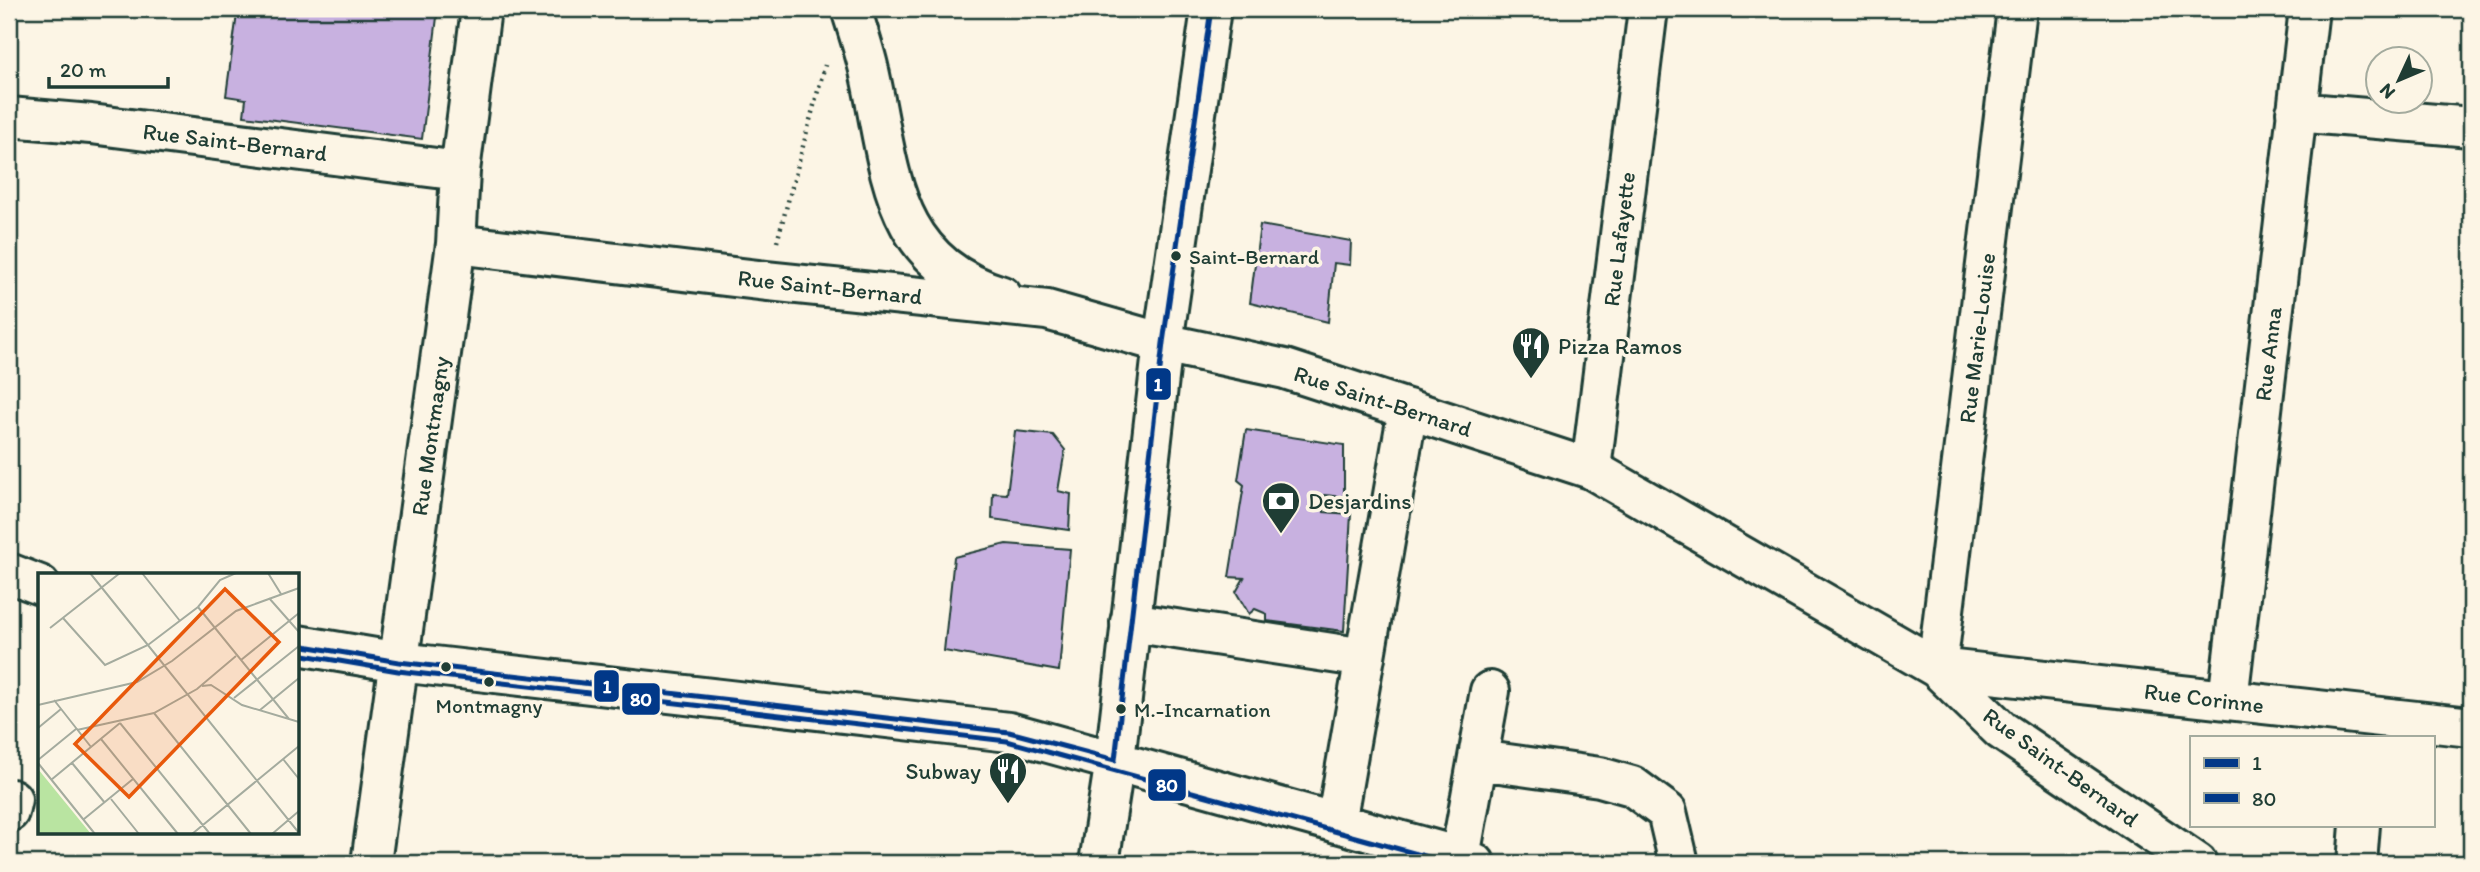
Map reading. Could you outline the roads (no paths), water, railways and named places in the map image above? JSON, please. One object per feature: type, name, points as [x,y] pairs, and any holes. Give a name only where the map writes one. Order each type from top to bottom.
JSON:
[{"type":"street","name":"Rue Montmagny","points":[[371,863],[456,244],[460,172],[481,9]]},
{"type":"street","points":[[851,9],[868,66],[883,152],[902,215],[935,260],[980,289],[1047,310]]},
{"type":"street","points":[[1099,863],[1115,760],[1163,343],[1210,9]]},
{"type":"street","name":"Rue Lafayette","points":[[1591,469],[1648,9]]},
{"type":"street","name":"Rue Marie-Louise","points":[[1937,668],[2017,9]]},
{"type":"street","name":"Rue Anna","points":[[2228,700],[2309,9]]},
{"type":"street","points":[[2295,112],[2471,127]]},
{"type":"street","name":"Rue Saint-Bernard","points":[[9,117],[91,124],[460,172]]},
{"type":"street","name":"Rue Saint-Bernard","points":[[456,244],[767,281],[1047,310],[1163,343],[1285,369],[1591,469],[1937,668],[2001,730],[2197,863]]},
{"type":"street","points":[[1336,824],[1408,409]]},
{"type":"street","points":[[9,573],[38,584]]},
{"type":"street","points":[[1130,622],[1365,658]]},
{"type":"street","points":[[299,645],[399,662],[1009,732],[1468,860],[1490,691]]},
{"type":"street","name":"Rue Corinne","points":[[1937,668],[2228,700],[2369,728],[2471,727]]},
{"type":"street","points":[[1479,760],[1600,777],[1632,786],[1667,812],[1678,863]]},
{"type":"street","points":[[2357,863],[2360,826]]},
{"type":"place","name":"Saint-Bernard","points":[[1176,256]]},
{"type":"place","name":"Pizza Ramos","points":[[1531,380]]},
{"type":"place","name":"Desjardins","points":[[1281,535]]},
{"type":"place","name":"Montmagny","points":[[489,682]]},
{"type":"place","name":"M.-Incarnation","points":[[1121,709]]},
{"type":"place","name":"Subway","points":[[1008,805]]}]
